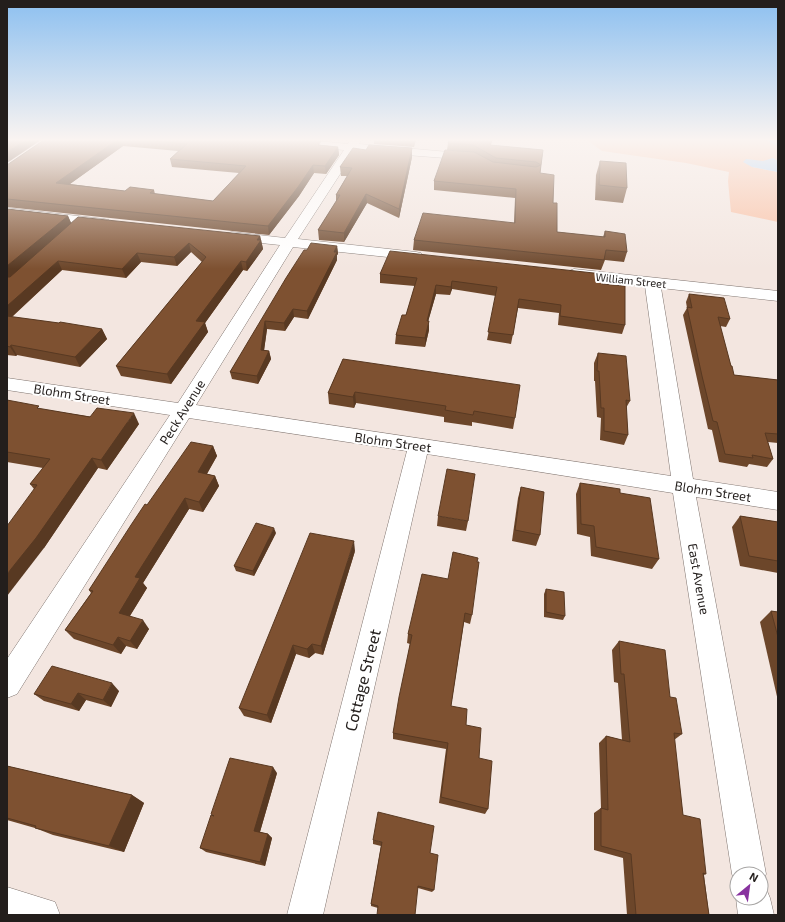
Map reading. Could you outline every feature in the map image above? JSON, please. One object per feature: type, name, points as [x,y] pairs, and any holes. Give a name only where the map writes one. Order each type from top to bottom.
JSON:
[{"type":"street","name":"Peck Avenue","points":[[7,684],[328,183]]},
{"type":"street","points":[[7,212],[121,225]]},
{"type":"street","points":[[221,235],[431,258]]},
{"type":"street","name":"William Street","points":[[557,272],[778,296]]},
{"type":"street","name":"East Avenue","points":[[652,283],[683,486],[748,866]]},
{"type":"street","name":"Blohm Street","points":[[7,384],[419,445],[778,501]]},
{"type":"street","name":"Cottage Street","points":[[305,915],[419,445]]},
{"type":"street","points":[[7,905],[42,915]]},
{"type":"shaded area","points":[[728,183],[778,183],[778,222],[731,212]]},
{"type":"building","points":[[7,183],[56,183],[125,191],[130,187],[154,190],[150,193],[213,201],[230,183],[301,183],[268,226],[7,199]]},
{"type":"building","points":[[343,183],[405,183],[399,209],[366,194],[344,233],[318,230],[340,195],[336,195]]},
{"type":"building","points":[[455,183],[554,183],[553,203],[557,203],[557,232],[605,237],[605,231],[625,234],[627,252],[606,250],[604,260],[414,240],[423,213],[515,223],[516,189]]},
{"type":"building","points":[[599,183],[627,183],[627,188],[599,185]]},
{"type":"building","points":[[7,209],[68,216],[7,266]]},
{"type":"building","points":[[78,217],[260,236],[257,240],[261,240],[246,262],[241,261],[196,321],[205,322],[167,374],[116,366],[206,257],[189,243],[174,257],[137,253],[122,269],[58,261],[7,306],[7,277],[10,277]]},
{"type":"building","points":[[311,243],[337,246],[334,252],[337,252],[307,311],[293,309],[284,323],[265,321],[261,350],[269,351],[257,376],[230,372],[286,278],[304,250],[307,250]]},
{"type":"building","points":[[390,251],[603,274],[602,284],[625,286],[625,325],[560,316],[561,305],[519,299],[513,335],[488,332],[497,287],[452,281],[451,287],[436,285],[427,321],[429,321],[425,338],[396,335],[402,315],[406,315],[417,278],[380,274]]},
{"type":"building","points":[[689,294],[724,298],[730,319],[718,317],[734,375],[778,380],[778,434],[765,433],[773,459],[752,455],[753,458],[725,454],[717,422],[713,421],[702,376],[687,307],[692,308]]},
{"type":"building","points":[[7,316],[60,322],[102,329],[75,357],[11,345],[10,347],[7,346]]},
{"type":"building","points":[[598,353],[626,356],[630,401],[626,400],[628,435],[604,431],[604,408],[601,408],[599,371],[597,371]]},
{"type":"building","points":[[343,359],[520,385],[515,418],[474,411],[473,415],[445,410],[446,406],[355,392],[353,397],[328,393]]},
{"type":"building","points":[[7,400],[39,406],[37,408],[90,417],[97,408],[134,413],[101,460],[92,458],[36,538],[7,574],[7,526],[37,485],[30,484],[50,459],[7,452]]},
{"type":"building","points":[[191,442],[213,446],[198,472],[215,476],[199,502],[185,498],[135,577],[140,578],[119,613],[143,620],[130,641],[118,637],[113,645],[65,630],[93,591],[89,590],[145,504],[147,505]]},
{"type":"building","points":[[447,469],[475,474],[468,521],[438,516]]},
{"type":"building","points":[[580,483],[620,489],[620,493],[650,498],[659,559],[596,547],[594,526],[581,524]]},
{"type":"building","points":[[521,487],[544,492],[540,535],[515,530]]},
{"type":"building","points":[[740,516],[778,522],[778,561],[749,556]]},
{"type":"building","points":[[256,523],[274,528],[253,571],[234,566]]},
{"type":"building","points":[[310,533],[354,541],[321,646],[312,644],[307,649],[293,645],[267,715],[239,708]]},
{"type":"building","points":[[453,552],[478,558],[477,562],[479,562],[472,615],[465,613],[451,706],[467,709],[466,725],[481,728],[479,758],[492,761],[488,809],[441,797],[448,743],[393,733],[412,635],[408,634],[422,574],[448,579]]},
{"type":"building","points":[[546,589],[564,592],[565,616],[546,612]]},
{"type":"building","points":[[771,611],[778,612],[778,637]]},
{"type":"building","points":[[619,641],[665,650],[670,697],[676,698],[682,734],[674,733],[683,815],[700,819],[706,874],[703,873],[709,915],[636,915],[631,854],[601,846],[601,808],[608,810],[606,736],[630,742],[624,674],[621,674]]},
{"type":"building","points":[[52,666],[112,683],[103,700],[78,693],[71,704],[34,694]]},
{"type":"building","points":[[230,758],[273,767],[254,831],[268,834],[260,862],[200,848],[211,815],[214,816],[211,814]]},
{"type":"building","points":[[7,766],[132,795],[109,846],[35,828],[36,826],[7,818]]},
{"type":"building","points":[[378,812],[434,826],[430,853],[438,855],[434,890],[418,886],[415,915],[377,915],[378,906],[371,904],[382,842],[373,840]]}]
